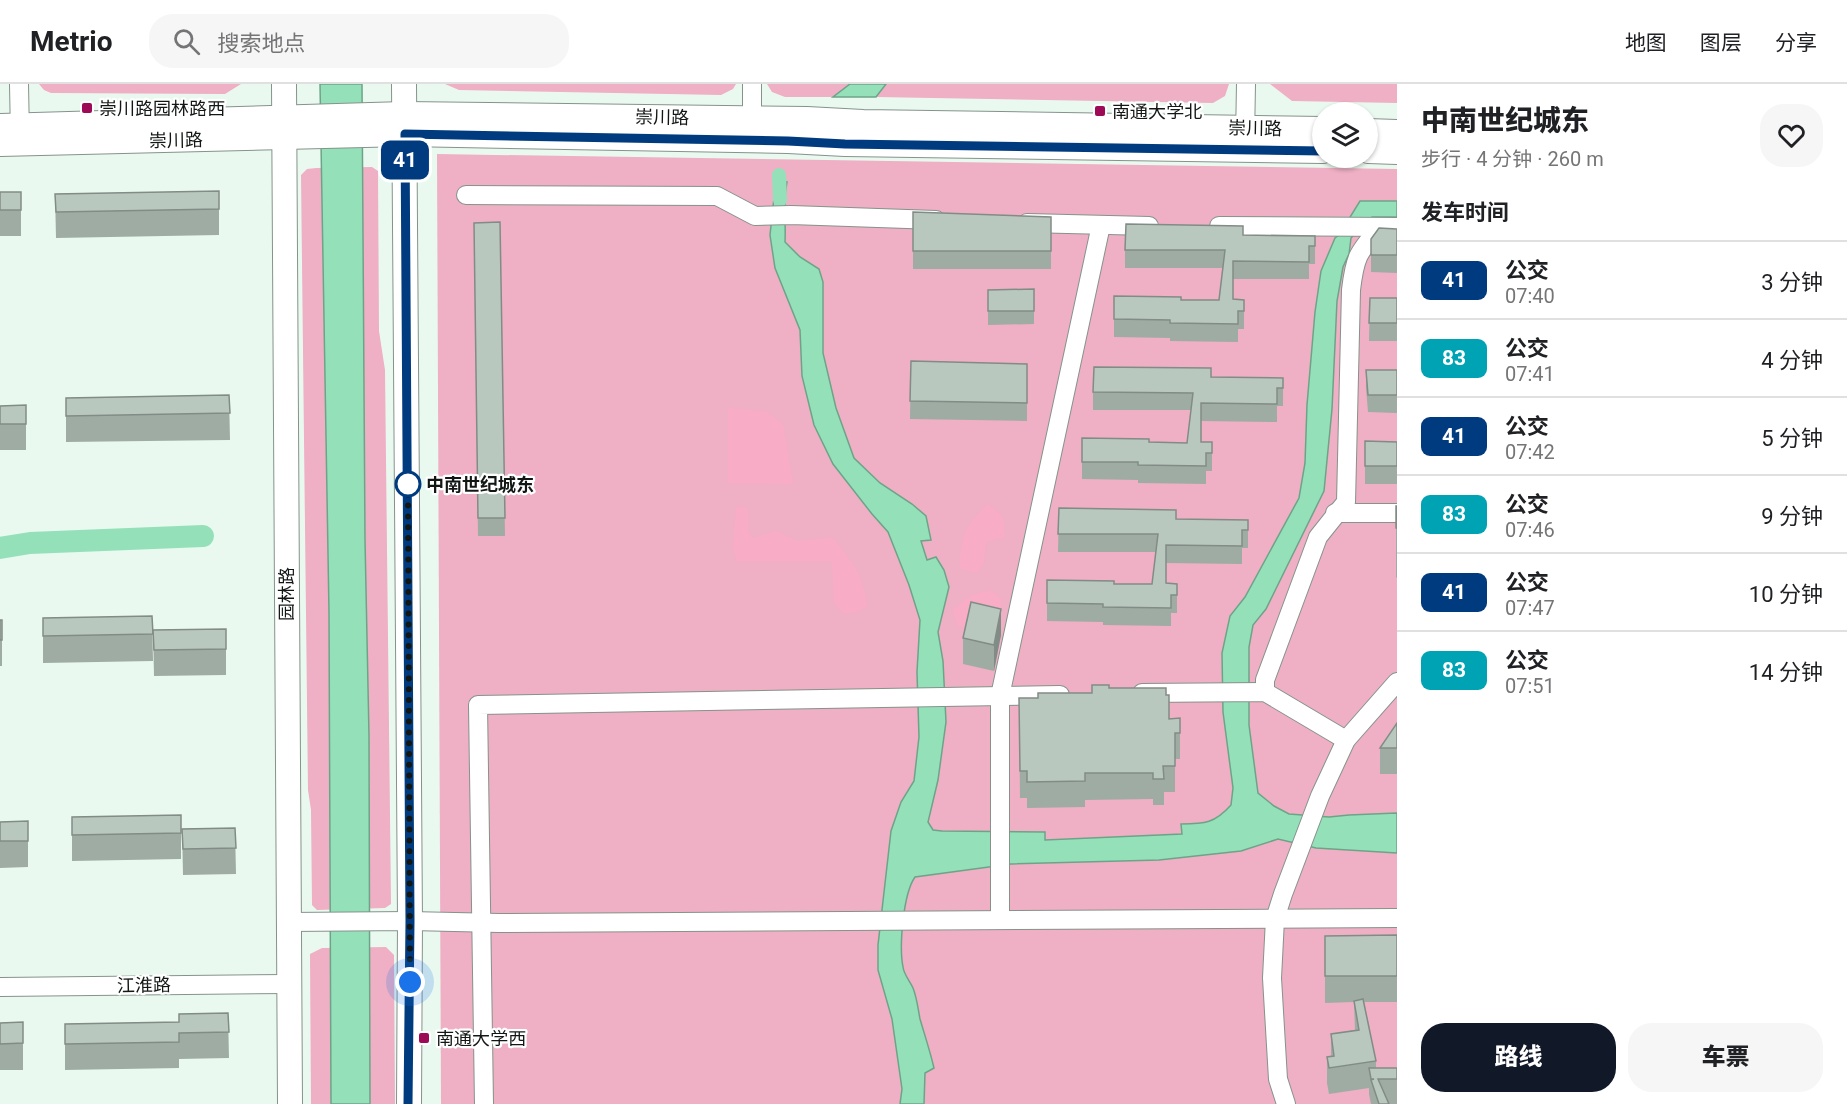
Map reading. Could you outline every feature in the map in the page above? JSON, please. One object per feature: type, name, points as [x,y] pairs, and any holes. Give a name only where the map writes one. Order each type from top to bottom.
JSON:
[{"type":"main road","name":"园林路","points":[[284,84],[290,1104]]},
{"type":"main road","points":[[404,84],[399,921],[408,1104]]},
{"type":"main road","name":"崇川路","points":[[10,135],[405,124],[1245,139],[1312,149]]},
{"type":"main road","name":"崇川路","points":[[1245,139],[1312,130]]},
{"type":"main road","points":[[1378,131],[1397,132]]},
{"type":"main road","points":[[1378,151],[1397,152]]},
{"type":"street","points":[[10,135],[19,84]]},
{"type":"street","points":[[752,84],[752,129]]},
{"type":"street","points":[[1245,139],[1246,84]]},
{"type":"street","points":[[466,195],[717,196],[755,216],[791,215],[958,221]]},
{"type":"street","points":[[1005,222],[1172,226]]},
{"type":"street","points":[[1000,920],[1000,696],[1101,225]]},
{"type":"street","points":[[1196,226],[1388,227]]},
{"type":"street","points":[[1258,692],[1265,680],[1318,537],[1346,502],[1351,290],[1355,262],[1361,249],[1388,227]]},
{"type":"street","points":[[1335,513],[1397,513]]},
{"type":"street","points":[[1286,1104],[1278,1079],[1273,989],[1275,920],[1300,846],[1346,740],[1397,682]]},
{"type":"street","points":[[1126,694],[1258,692],[1346,740]]},
{"type":"street","points":[[484,1104],[478,705],[1080,695]]},
{"type":"street","points":[[288,922],[1397,918]]},
{"type":"street","name":"江淮路","points":[[0,987],[288,984]]},
{"type":"shaded area","points":[[39,84],[241,84],[225,94],[51,93]]},
{"type":"shaded area","points":[[320,84],[362,84],[365,540],[369,736],[370,1104],[331,1104],[329,612]]},
{"type":"shaded area","points":[[445,84],[736,84],[733,89],[721,95],[459,90]]},
{"type":"shaded area","points":[[767,84],[850,84],[833,97],[785,97],[772,92]]},
{"type":"shaded area","points":[[850,84],[886,84],[876,97],[833,97]]},
{"type":"shaded area","points":[[886,84],[1229,84],[1225,96],[1213,103],[876,97]]},
{"type":"shaded area","points":[[1270,84],[1397,84],[1397,103],[1292,101]]},
{"type":"shaded area","points":[[437,154],[1397,169],[1397,1104],[441,1104]]},
{"type":"shaded area","points":[[372,167],[378,171],[379,331],[385,370],[391,904],[385,908],[317,910],[312,905],[311,810],[308,790],[301,175],[307,169]]},
{"type":"shaded area","points":[[779,181],[787,182],[785,242],[800,257],[819,269],[823,282],[823,353],[836,408],[854,458],[880,483],[926,516],[931,540],[921,541],[927,560],[936,557],[944,570],[949,587],[938,632],[943,661],[946,722],[938,780],[928,822],[933,830],[942,831],[1045,832],[1045,840],[1182,834],[1181,824],[1209,821],[1220,816],[1231,805],[1233,788],[1223,712],[1222,653],[1230,616],[1245,597],[1299,498],[1305,463],[1307,405],[1321,271],[1335,238],[1360,201],[1397,201],[1397,217],[1372,217],[1351,238],[1337,301],[1332,409],[1324,491],[1266,609],[1253,625],[1249,647],[1249,725],[1258,793],[1289,814],[1329,817],[1397,813],[1397,853],[1316,848],[1278,839],[1241,851],[1159,860],[1011,864],[915,877],[905,908],[902,958],[905,973],[916,996],[934,1068],[925,1073],[924,1104],[900,1104],[902,1089],[892,1019],[878,970],[878,945],[891,831],[901,802],[914,781],[919,737],[917,672],[920,620],[888,532],[833,464],[814,425],[802,376],[800,330],[775,268],[770,235],[774,198]]},
{"type":"shaded area","points":[[728,408],[766,412],[783,424],[793,484],[728,483]]},
{"type":"shaded area","points":[[988,504],[1003,517],[1005,537],[986,542],[984,563],[977,573],[960,569],[961,548],[965,533]]},
{"type":"shaded area","points":[[736,507],[747,508],[748,532],[753,538],[776,531],[797,541],[832,538],[856,570],[866,597],[867,607],[853,613],[843,613],[834,603],[832,561],[736,561],[733,547]]},
{"type":"shaded area","points":[[991,590],[1001,599],[1001,611],[985,621],[958,627],[953,610],[971,595]]},
{"type":"shaded area","points":[[386,947],[394,955],[395,1104],[311,1104],[310,954],[322,948]]},
{"type":"building","points":[[219,191],[219,209],[56,212],[55,194]]},
{"type":"building","points":[[0,192],[21,192],[21,210],[0,210]]},
{"type":"building","points":[[913,212],[1051,217],[1051,251],[913,251]]},
{"type":"building","points":[[500,222],[505,518],[478,518],[474,223]]},
{"type":"building","points":[[1126,224],[1243,226],[1243,235],[1315,236],[1315,246],[1309,246],[1309,262],[1233,261],[1233,299],[1244,300],[1244,311],[1238,311],[1238,324],[1114,319],[1114,296],[1219,300],[1225,250],[1125,250]]},
{"type":"building","points":[[1379,228],[1397,229],[1397,255],[1371,255],[1371,239]]},
{"type":"building","points":[[1034,289],[1034,311],[988,311],[988,290]]},
{"type":"building","points":[[1370,298],[1397,298],[1397,323],[1369,323]]},
{"type":"building","points":[[911,361],[1027,364],[1027,403],[910,401]]},
{"type":"building","points":[[1094,367],[1211,368],[1211,377],[1283,378],[1283,388],[1277,388],[1277,404],[1201,403],[1201,442],[1212,442],[1212,453],[1206,453],[1206,466],[1138,465],[1138,462],[1082,462],[1082,438],[1149,439],[1149,442],[1187,443],[1193,393],[1093,392]]},
{"type":"building","points":[[1366,370],[1397,370],[1397,395],[1368,395]]},
{"type":"building","points":[[229,395],[230,413],[66,416],[66,398]]},
{"type":"building","points":[[26,405],[26,424],[0,424],[0,406]]},
{"type":"building","points":[[1365,441],[1397,442],[1397,466],[1365,466]]},
{"type":"building","points":[[1059,508],[1176,510],[1176,519],[1248,520],[1248,530],[1242,530],[1242,546],[1166,545],[1166,583],[1177,584],[1177,595],[1171,595],[1171,608],[1047,603],[1047,580],[1152,584],[1158,534],[1058,534]]},
{"type":"building","points":[[971,602],[1001,609],[994,645],[963,638]]},
{"type":"building","points":[[152,616],[153,634],[43,636],[43,618]]},
{"type":"building","points":[[0,620],[2,620],[2,640],[0,640]]},
{"type":"building","points":[[226,629],[226,649],[154,650],[153,630]]},
{"type":"building","points":[[1092,685],[1109,685],[1109,688],[1166,688],[1166,695],[1169,695],[1169,719],[1180,718],[1180,733],[1175,733],[1175,766],[1163,766],[1164,779],[1153,779],[1153,773],[1085,773],[1085,781],[1027,782],[1027,771],[1020,771],[1019,698],[1038,698],[1038,693],[1092,693]]},
{"type":"building","points":[[1397,723],[1397,748],[1380,748]]},
{"type":"building","points":[[181,815],[181,833],[72,835],[72,817]]},
{"type":"building","points":[[28,821],[28,841],[0,841],[0,822]]},
{"type":"building","points":[[235,828],[236,848],[183,849],[182,829]]},
{"type":"building","points":[[1397,935],[1397,976],[1325,976],[1325,936]]},
{"type":"building","points":[[1363,999],[1376,1061],[1329,1068],[1327,1057],[1334,1056],[1331,1034],[1359,1030],[1354,1001]]},
{"type":"building","points":[[228,1013],[229,1032],[179,1033],[179,1042],[65,1044],[65,1024],[179,1022],[179,1014]]},
{"type":"building","points":[[23,1022],[23,1043],[0,1044],[0,1023]]},
{"type":"building","points":[[1369,1068],[1397,1068],[1397,1079],[1378,1079],[1389,1104],[1379,1104],[1371,1080],[1374,1079],[1371,1079]]},
{"type":"waterway","points":[[779,175],[780,200]]},
{"type":"waterway","points":[[0,548],[30,543],[203,536]]},
{"type":"bus line","name":"41","points":[[408,1104],[410,921],[405,134],[845,144],[1312,151]]},
{"type":"place","name":"崇川路园林路西","points":[[87,108]]},
{"type":"place","name":"南通大学北","points":[[1100,111]]},
{"type":"place","name":"中南世纪城东","points":[[408,484]]},
{"type":"place","name":"南通大学西","points":[[424,1038]]},
{"type":"route","points":[[408,484],[410,982]]}]
